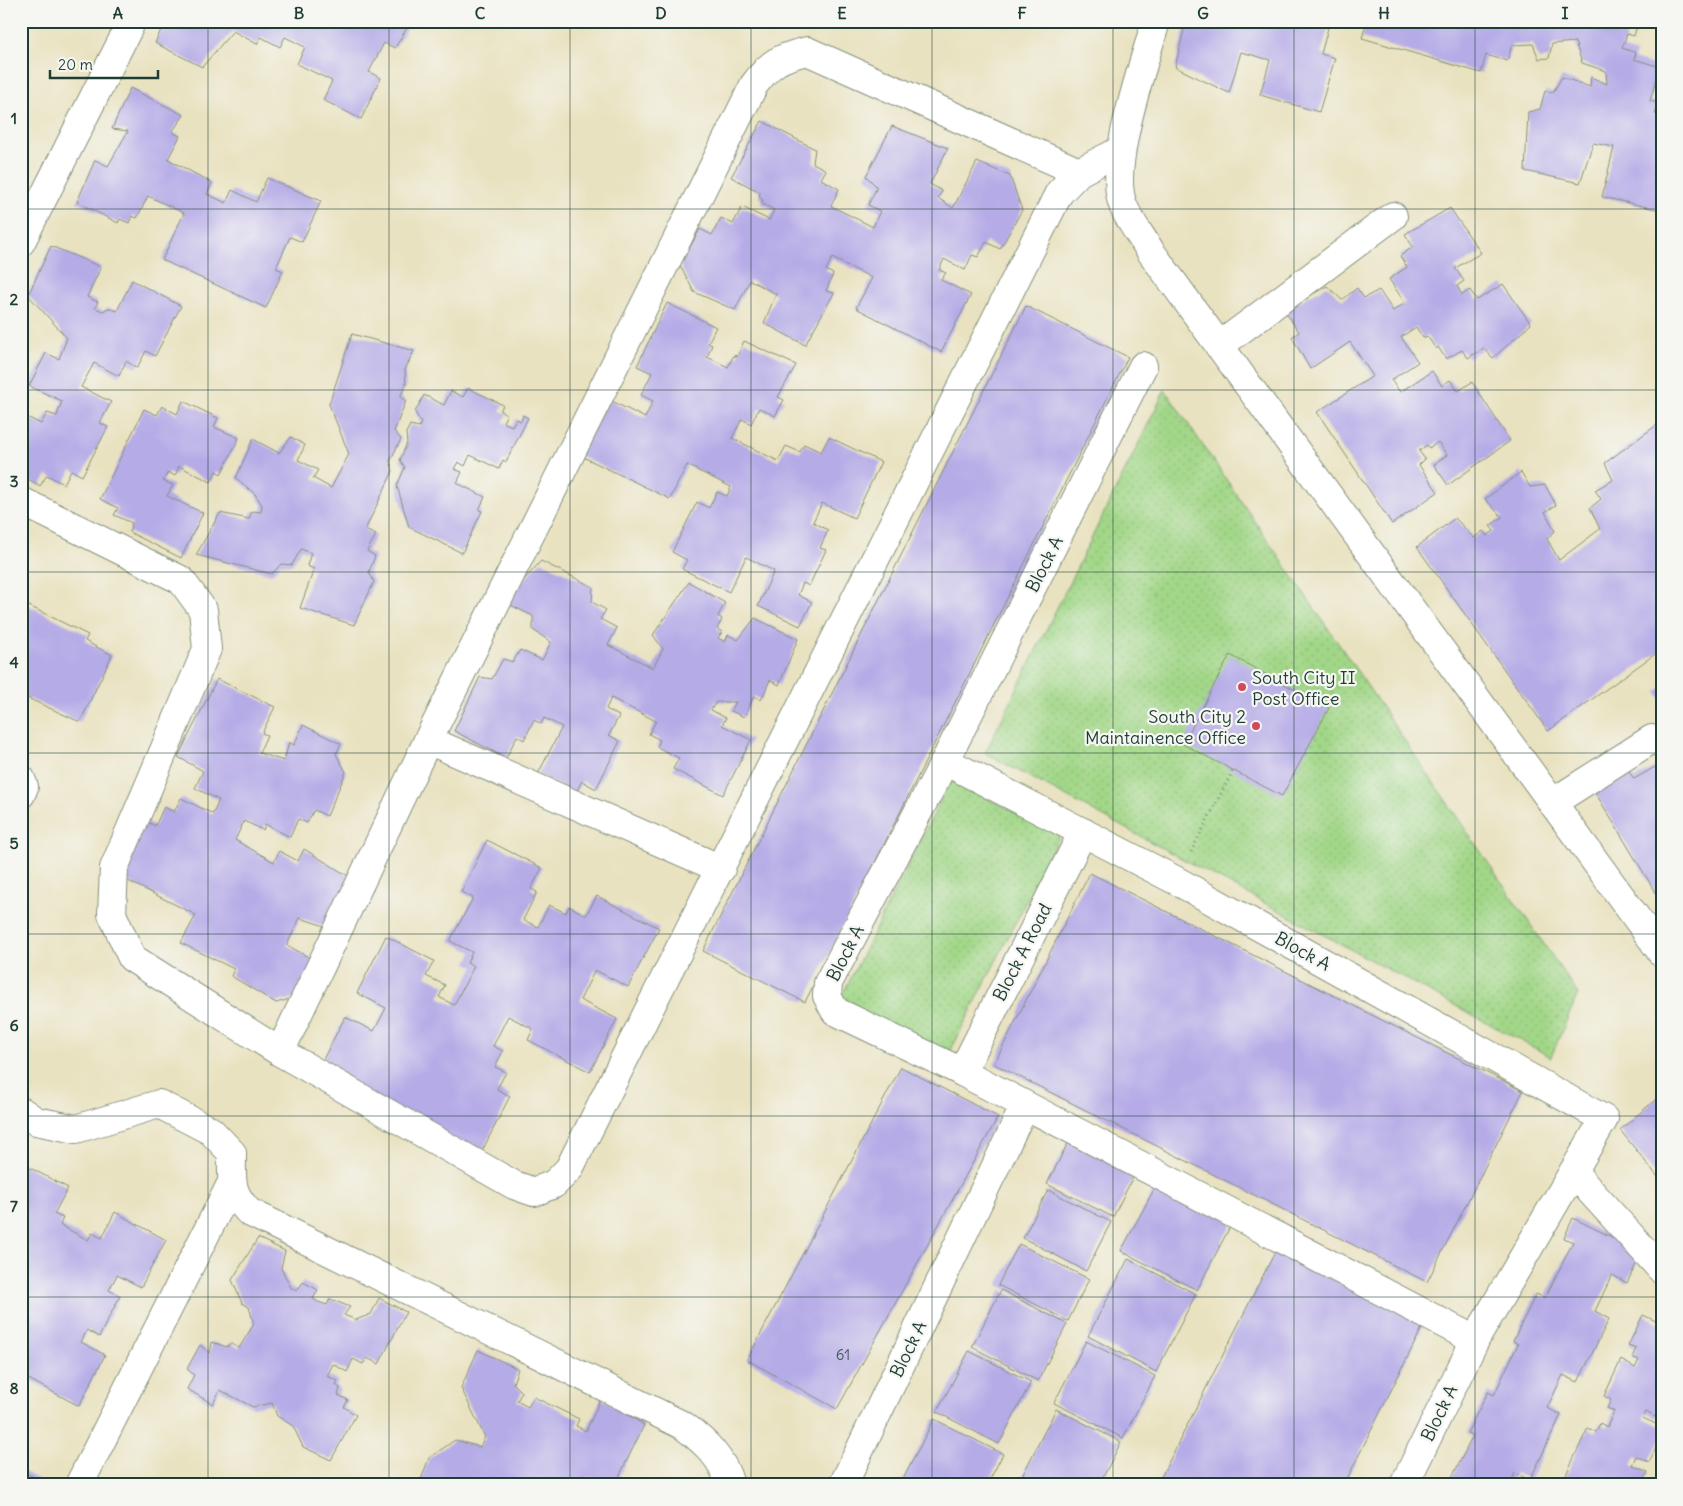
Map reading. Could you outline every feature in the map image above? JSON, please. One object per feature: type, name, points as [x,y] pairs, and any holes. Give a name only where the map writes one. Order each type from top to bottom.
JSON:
[{"type":"street","points":[[21,242],[132,21]]},
{"type":"street","points":[[1156,21],[1121,150],[1118,181],[1123,205],[1151,252],[1218,346],[1662,953]]},
{"type":"street","points":[[280,1052],[428,740],[754,85],[768,66],[787,56],[807,51],[1079,172]]},
{"type":"street","points":[[21,502],[181,580],[203,610],[207,649],[114,868],[112,914],[132,958],[280,1052],[514,1186],[534,1192],[554,1184],[569,1169],[1059,193],[1079,172],[1121,150]]},
{"type":"street","points":[[1218,346],[1393,216]]},
{"type":"street","name":"Block A","points":[[1143,366],[945,761],[828,983],[827,996],[835,1011],[962,1072],[1475,1340]]},
{"type":"street","points":[[1552,803],[1652,739]]},
{"type":"street","points":[[428,740],[721,869]]},
{"type":"street","name":"Block A","points":[[945,761],[1177,881],[1604,1119],[1475,1340],[1404,1485]]},
{"type":"street","points":[[21,779],[24,787],[21,794]]},
{"type":"street","name":"Block A Road","points":[[962,1072],[1083,832]]},
{"type":"street","points":[[21,1111],[36,1121],[76,1129],[159,1104],[211,1131],[232,1153],[232,1184],[236,1199],[249,1212],[684,1426],[708,1444],[720,1460],[730,1485]]},
{"type":"street","name":"Block A","points":[[843,1485],[1024,1105]]},
{"type":"street","points":[[1573,1172],[1662,1270]]},
{"type":"street","points":[[79,1485],[232,1184]]},
{"type":"path","points":[[1177,881],[1233,770]]},
{"type":"green space","points":[[1165,390],[1578,994],[1551,1057],[985,753]]},
{"type":"green space","points":[[951,780],[1060,835],[948,1056],[839,1001]]},
{"type":"building","points":[[165,21],[275,21],[283,25],[285,21],[411,21],[395,48],[384,43],[369,72],[381,78],[361,119],[323,100],[332,81],[297,64],[305,47],[285,37],[280,47],[261,37],[257,44],[233,31],[202,67],[155,43]]},
{"type":"building","points":[[1322,21],[1321,26],[1328,28],[1321,54],[1335,58],[1319,112],[1260,95],[1270,60],[1241,52],[1229,93],[1175,67],[1186,22]]},
{"type":"building","points":[[1367,21],[1662,21],[1662,29],[1638,22],[1634,36],[1627,34],[1622,48],[1636,53],[1634,59],[1660,67],[1650,101],[1659,103],[1655,114],[1662,116],[1660,210],[1602,197],[1614,147],[1593,143],[1580,183],[1525,171],[1528,112],[1540,109],[1545,91],[1553,92],[1562,77],[1590,87],[1591,77],[1607,84],[1606,71],[1582,63],[1575,42],[1552,44],[1549,58],[1539,59],[1533,44],[1512,45],[1507,61],[1486,55],[1481,73],[1362,38]]},
{"type":"building","points":[[130,88],[184,115],[172,132],[180,136],[168,159],[212,183],[207,194],[226,203],[232,190],[256,202],[267,178],[321,201],[302,242],[290,237],[276,268],[283,271],[266,308],[162,260],[184,213],[148,196],[137,218],[132,216],[129,223],[120,219],[118,223],[77,202],[95,160],[108,166],[128,131],[112,129]]},
{"type":"building","points":[[762,121],[815,149],[813,163],[826,170],[821,179],[839,189],[831,206],[873,227],[880,211],[868,205],[877,187],[866,176],[892,126],[948,148],[930,184],[942,191],[938,198],[953,208],[977,162],[1010,176],[1022,210],[1000,249],[986,242],[978,257],[972,255],[965,270],[944,259],[939,270],[946,273],[941,280],[971,295],[941,352],[856,308],[872,278],[832,258],[826,270],[833,274],[826,291],[834,293],[805,345],[764,323],[776,294],[750,280],[735,310],[694,292],[680,265],[700,229],[712,235],[721,218],[733,224],[742,207],[769,220],[774,210],[761,203],[763,200],[759,197],[760,192],[731,177]]},
{"type":"building","points":[[1450,208],[1481,253],[1455,268],[1464,281],[1457,286],[1462,295],[1470,290],[1477,300],[1503,284],[1531,324],[1493,358],[1484,348],[1468,358],[1462,350],[1446,359],[1427,336],[1423,338],[1416,327],[1401,337],[1418,362],[1391,380],[1400,392],[1432,371],[1442,386],[1450,380],[1458,391],[1472,382],[1510,441],[1448,485],[1434,465],[1447,455],[1438,442],[1429,448],[1427,445],[1419,451],[1425,459],[1419,465],[1438,492],[1392,524],[1317,412],[1373,376],[1350,342],[1310,369],[1292,337],[1299,332],[1284,310],[1327,286],[1342,300],[1357,288],[1364,298],[1379,290],[1393,311],[1405,303],[1389,279],[1407,267],[1400,256],[1413,247],[1405,234]]},
{"type":"building","points":[[51,246],[101,267],[87,297],[98,302],[95,308],[103,311],[108,308],[117,311],[132,280],[181,306],[155,356],[146,351],[137,368],[126,361],[119,376],[94,363],[81,387],[111,402],[100,423],[108,427],[82,476],[71,470],[64,484],[47,475],[40,486],[21,475],[21,414],[41,424],[47,413],[57,416],[62,401],[29,386],[46,353],[59,359],[67,338],[28,295]]},
{"type":"building","points":[[667,303],[716,327],[708,343],[712,345],[707,357],[728,367],[734,355],[737,357],[744,341],[796,365],[778,397],[784,400],[775,416],[759,408],[751,424],[742,419],[732,438],[778,461],[786,446],[800,452],[804,444],[821,452],[829,437],[881,462],[854,518],[822,503],[813,522],[828,530],[820,548],[826,550],[809,586],[803,583],[798,595],[812,602],[800,626],[758,606],[774,571],[746,557],[729,592],[682,569],[687,560],[672,552],[697,502],[709,508],[717,492],[727,496],[731,487],[687,465],[670,499],[577,454],[604,397],[645,418],[653,401],[641,395],[652,373],[637,366]]},
{"type":"building","points":[[1026,306],[1128,357],[805,1002],[703,951]]},
{"type":"building","points":[[352,334],[414,351],[405,370],[406,385],[400,397],[406,401],[394,431],[401,439],[390,461],[393,471],[365,530],[376,535],[367,551],[375,556],[369,572],[374,582],[354,625],[300,608],[314,569],[307,566],[311,553],[301,549],[292,565],[281,564],[272,574],[196,555],[220,513],[249,519],[252,511],[261,512],[262,505],[255,494],[236,478],[253,439],[279,453],[291,437],[305,445],[298,460],[318,470],[313,478],[331,488],[349,454],[329,404]]},
{"type":"building","points":[[468,388],[503,405],[500,411],[507,414],[503,422],[512,426],[516,419],[521,421],[523,415],[528,418],[506,462],[503,460],[499,469],[470,455],[465,466],[458,462],[454,469],[462,472],[457,483],[485,497],[479,510],[482,511],[462,553],[409,527],[397,486],[405,467],[400,460],[407,443],[406,433],[410,425],[419,427],[421,423],[415,412],[424,395],[444,405],[451,391],[463,397]]},
{"type":"building","points":[[183,401],[218,418],[214,427],[239,438],[221,474],[216,471],[211,482],[179,466],[175,476],[168,472],[163,481],[173,485],[167,496],[203,513],[181,558],[129,532],[132,523],[114,515],[118,508],[100,499],[144,409],[157,415],[162,406],[177,414]]},
{"type":"building","points":[[1658,424],[1662,429],[1662,506],[1657,510],[1662,517],[1662,649],[1548,731],[1417,547],[1455,518],[1474,538],[1483,531],[1487,536],[1494,531],[1490,526],[1502,517],[1485,499],[1521,472],[1530,487],[1545,485],[1556,505],[1545,512],[1555,531],[1547,539],[1559,560],[1600,529],[1590,508],[1601,499],[1595,490],[1613,480],[1605,463]]},
{"type":"building","points":[[541,561],[593,587],[592,602],[606,610],[600,619],[617,628],[608,645],[653,668],[663,649],[653,635],[689,582],[725,603],[718,616],[722,619],[717,629],[722,632],[718,638],[725,642],[728,635],[738,640],[755,618],[798,639],[779,685],[770,680],[761,700],[754,696],[744,717],[731,711],[736,702],[716,702],[711,710],[726,718],[722,725],[751,740],[723,795],[673,769],[679,758],[657,747],[660,740],[649,734],[656,721],[611,698],[606,709],[619,716],[609,735],[620,741],[596,789],[582,781],[575,794],[538,774],[562,727],[544,718],[541,724],[534,720],[524,740],[517,736],[506,758],[454,731],[480,677],[492,679],[503,659],[513,662],[520,650],[542,660],[551,642],[533,630],[533,616],[504,602]]},
{"type":"building","points":[[21,602],[88,635],[85,641],[112,655],[80,722],[21,695]]},
{"type":"building","name":"South City 2 Maintainence Office","points":[[1230,655],[1329,708],[1282,796],[1183,744]]},
{"type":"building","points":[[217,679],[275,707],[262,733],[267,735],[259,753],[284,761],[289,742],[294,745],[303,725],[341,744],[336,754],[346,772],[327,816],[314,810],[307,823],[298,819],[290,837],[265,824],[263,830],[244,821],[235,840],[274,862],[279,851],[298,861],[304,849],[358,882],[337,930],[300,918],[287,945],[315,961],[300,996],[276,1003],[231,976],[234,969],[181,943],[196,915],[118,876],[146,821],[155,826],[164,807],[174,812],[181,798],[213,814],[219,800],[195,788],[203,771],[178,757]]},
{"type":"building","points":[[1662,688],[1662,701],[1656,691]]},
{"type":"building","points":[[1655,767],[1662,775],[1662,903],[1593,789],[1627,768],[1634,779]]},
{"type":"building","points":[[487,840],[542,868],[531,889],[537,892],[523,920],[538,927],[549,905],[566,913],[569,906],[586,915],[597,896],[659,928],[628,987],[595,970],[580,1000],[617,1019],[590,1072],[528,1040],[533,1029],[508,1016],[493,1046],[503,1051],[495,1067],[506,1072],[497,1089],[510,1096],[480,1155],[317,1071],[345,1017],[374,1031],[386,1008],[357,993],[386,936],[434,961],[426,976],[445,985],[439,997],[454,1005],[474,966],[467,963],[472,952],[450,941],[473,898],[461,892]]},
{"type":"building","points":[[1090,873],[1523,1091],[1427,1282],[994,1064]]},
{"type":"building","points":[[901,1067],[998,1117],[837,1409],[747,1360]]},
{"type":"building","points":[[1662,1094],[1662,1182],[1620,1130]]},
{"type":"building","points":[[1073,1133],[1138,1167],[1113,1217],[1047,1184]]},
{"type":"building","points":[[21,1163],[68,1188],[54,1214],[63,1218],[60,1225],[88,1240],[92,1233],[102,1238],[115,1212],[166,1240],[141,1287],[117,1275],[109,1290],[120,1296],[99,1337],[87,1330],[81,1342],[105,1355],[79,1406],[21,1375]]},
{"type":"building","points":[[1158,1182],[1233,1221],[1197,1290],[1121,1251]]},
{"type":"building","points":[[1048,1190],[1111,1222],[1086,1271],[1023,1238]]},
{"type":"building","points":[[1573,1218],[1642,1252],[1627,1283],[1612,1275],[1595,1311],[1609,1319],[1578,1382],[1563,1375],[1547,1408],[1561,1415],[1530,1480],[1515,1473],[1510,1485],[1448,1485],[1473,1436],[1467,1433],[1488,1392],[1494,1395],[1518,1344],[1513,1341],[1536,1294],[1545,1298],[1573,1242],[1564,1238]]},
{"type":"building","points":[[258,1238],[285,1251],[281,1268],[291,1288],[297,1291],[303,1282],[318,1290],[313,1299],[318,1302],[327,1305],[330,1299],[350,1307],[344,1315],[356,1320],[371,1314],[379,1298],[406,1312],[379,1364],[367,1358],[363,1364],[353,1359],[347,1372],[333,1364],[327,1376],[338,1381],[336,1385],[340,1388],[338,1395],[348,1400],[344,1407],[356,1415],[331,1460],[303,1447],[293,1426],[277,1416],[272,1403],[253,1407],[220,1390],[213,1404],[187,1389],[194,1375],[187,1369],[200,1345],[210,1353],[212,1342],[227,1347],[230,1343],[239,1348],[254,1324],[249,1307],[242,1303],[232,1280]]},
{"type":"building","points":[[1019,1244],[1089,1279],[1068,1321],[998,1285]]},
{"type":"building","points":[[1276,1250],[1424,1324],[1344,1485],[1157,1485]]},
{"type":"building","points":[[1128,1259],[1196,1294],[1156,1372],[1088,1336]]},
{"type":"building","points":[[1001,1290],[1067,1324],[1038,1381],[972,1347]]},
{"type":"building","points":[[1643,1315],[1662,1324],[1662,1415],[1659,1413],[1657,1418],[1646,1412],[1643,1418],[1662,1427],[1662,1436],[1649,1462],[1636,1456],[1632,1465],[1648,1472],[1641,1485],[1561,1485],[1588,1428],[1596,1432],[1600,1423],[1607,1427],[1614,1411],[1607,1408],[1611,1400],[1604,1396],[1621,1360],[1635,1368],[1639,1360],[1632,1357],[1636,1349],[1628,1346]]},
{"type":"building","points":[[1086,1341],[1155,1376],[1123,1438],[1054,1403]]},
{"type":"building","points":[[478,1350],[518,1369],[513,1383],[522,1392],[517,1401],[528,1407],[534,1397],[579,1419],[576,1426],[586,1431],[601,1398],[644,1425],[617,1481],[587,1477],[584,1485],[419,1485],[429,1458],[455,1440],[480,1447],[485,1437],[461,1388]]},
{"type":"building","points":[[969,1351],[1031,1382],[999,1444],[937,1412]]},
{"type":"building","points":[[1056,1409],[1121,1442],[1099,1485],[1018,1484]]},
{"type":"building","points":[[934,1419],[1003,1454],[987,1485],[900,1485]]},
{"type":"building","points":[[21,1470],[41,1481],[38,1485],[21,1485]]},
{"type":"place","name":"South City II Post Office","points":[[1242,687]]},
{"type":"place","name":"South City 2 Maintainence Office","points":[[1256,726]]}]
